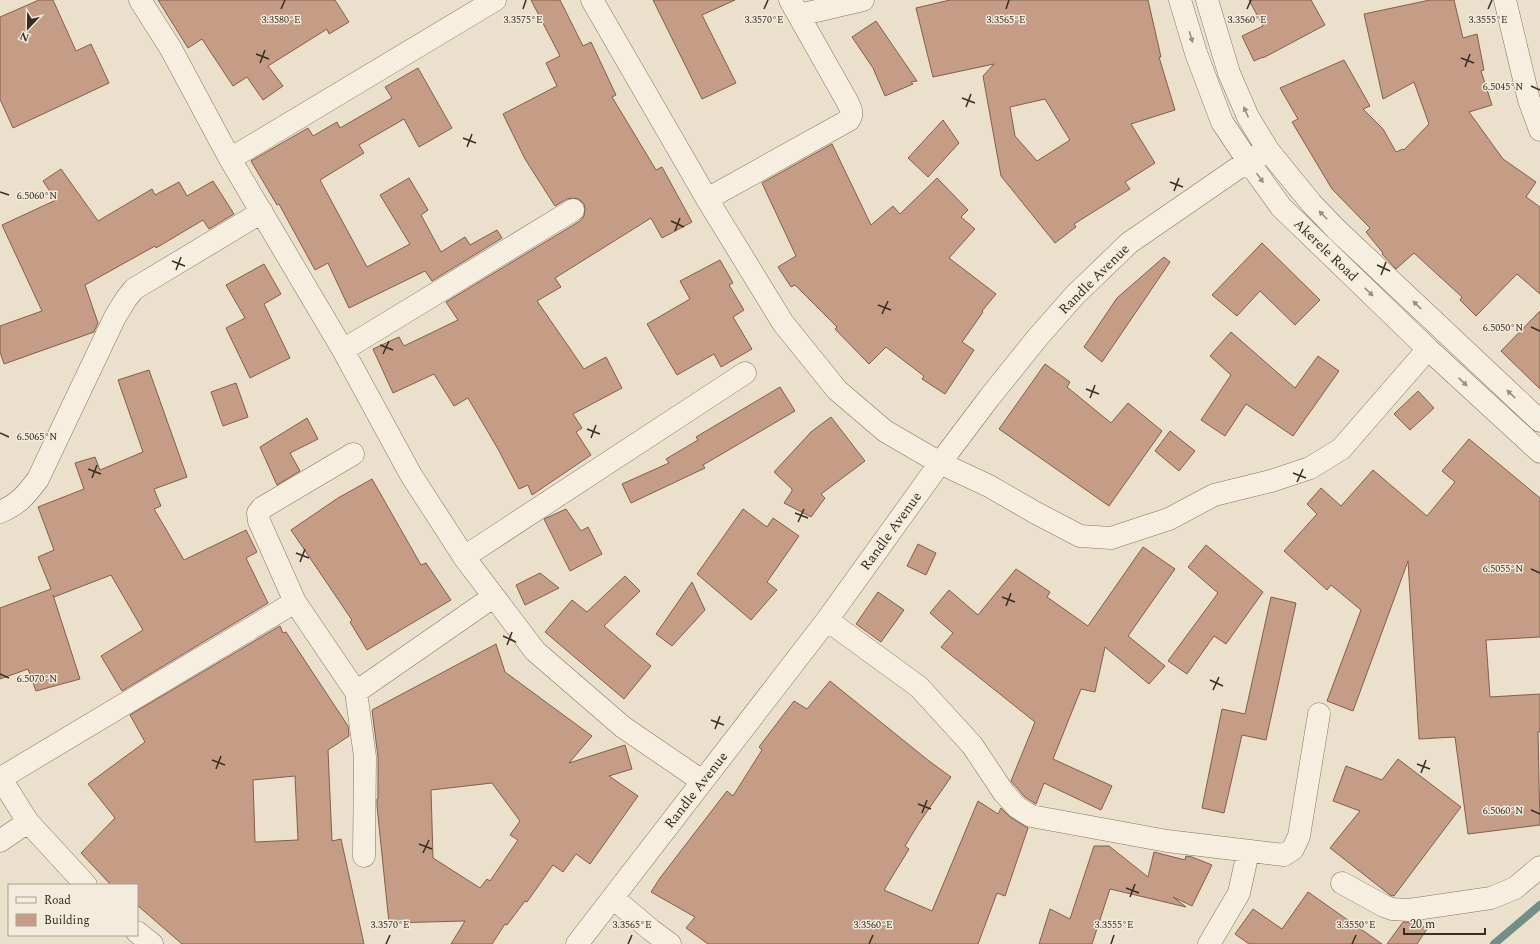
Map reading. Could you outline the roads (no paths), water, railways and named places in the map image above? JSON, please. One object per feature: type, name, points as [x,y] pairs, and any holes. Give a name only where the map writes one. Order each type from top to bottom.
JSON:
[{"type":"street","points":[[140,0],[171,49],[230,159],[343,350],[412,475],[464,557],[535,651],[623,727],[702,781]]},
{"type":"street","points":[[230,159],[495,0]]},
{"type":"street","points":[[707,199],[849,120],[852,116],[852,112],[847,101],[795,8],[863,0]]},
{"type":"street","name":"Akerele Road","points":[[1180,0],[1196,53],[1222,122],[1281,207],[1428,349],[1540,452]]},
{"type":"street","points":[[1207,0],[1229,73],[1248,117],[1268,150],[1312,204],[1338,230],[1540,421]]},
{"type":"street","points":[[1505,0],[1528,100],[1540,130]]},
{"type":"street","points":[[599,2],[707,199],[783,323],[837,390],[885,431],[940,463],[988,486],[1080,536],[1111,538],[1169,518],[1214,495],[1271,481],[1310,468],[1341,449],[1428,349]]},
{"type":"street","name":"Randle Avenue","points":[[577,944],[827,620],[940,463],[989,398],[1038,337],[1075,295],[1129,243],[1248,161],[1268,150]]},
{"type":"street","points":[[343,350],[573,210]]},
{"type":"street","points":[[0,512],[11,508],[25,497],[38,479],[115,317],[134,289],[262,212]]},
{"type":"street","points":[[464,557],[745,373]]},
{"type":"street","points":[[353,454],[269,504],[258,513],[258,521],[295,602],[356,692],[365,757],[364,856]]},
{"type":"street","points":[[356,692],[493,596]]},
{"type":"street","points":[[85,884],[28,822],[0,777],[295,602]]},
{"type":"street","points":[[827,620],[919,688],[972,745],[1004,794],[1016,807],[1031,816],[1167,840],[1284,856],[1293,849],[1299,836],[1319,714]]},
{"type":"street","points":[[0,841],[28,822]]},
{"type":"street","points":[[1209,944],[1239,893],[1248,852]]},
{"type":"street","points":[[1342,883],[1384,906],[1392,909],[1409,910],[1492,898],[1515,888],[1540,866]]},
{"type":"street","points":[[613,898],[670,944]]},
{"type":"street","points":[[138,933],[152,944]]},
{"type":"waterway","points":[[1494,944],[1540,905]]}]
